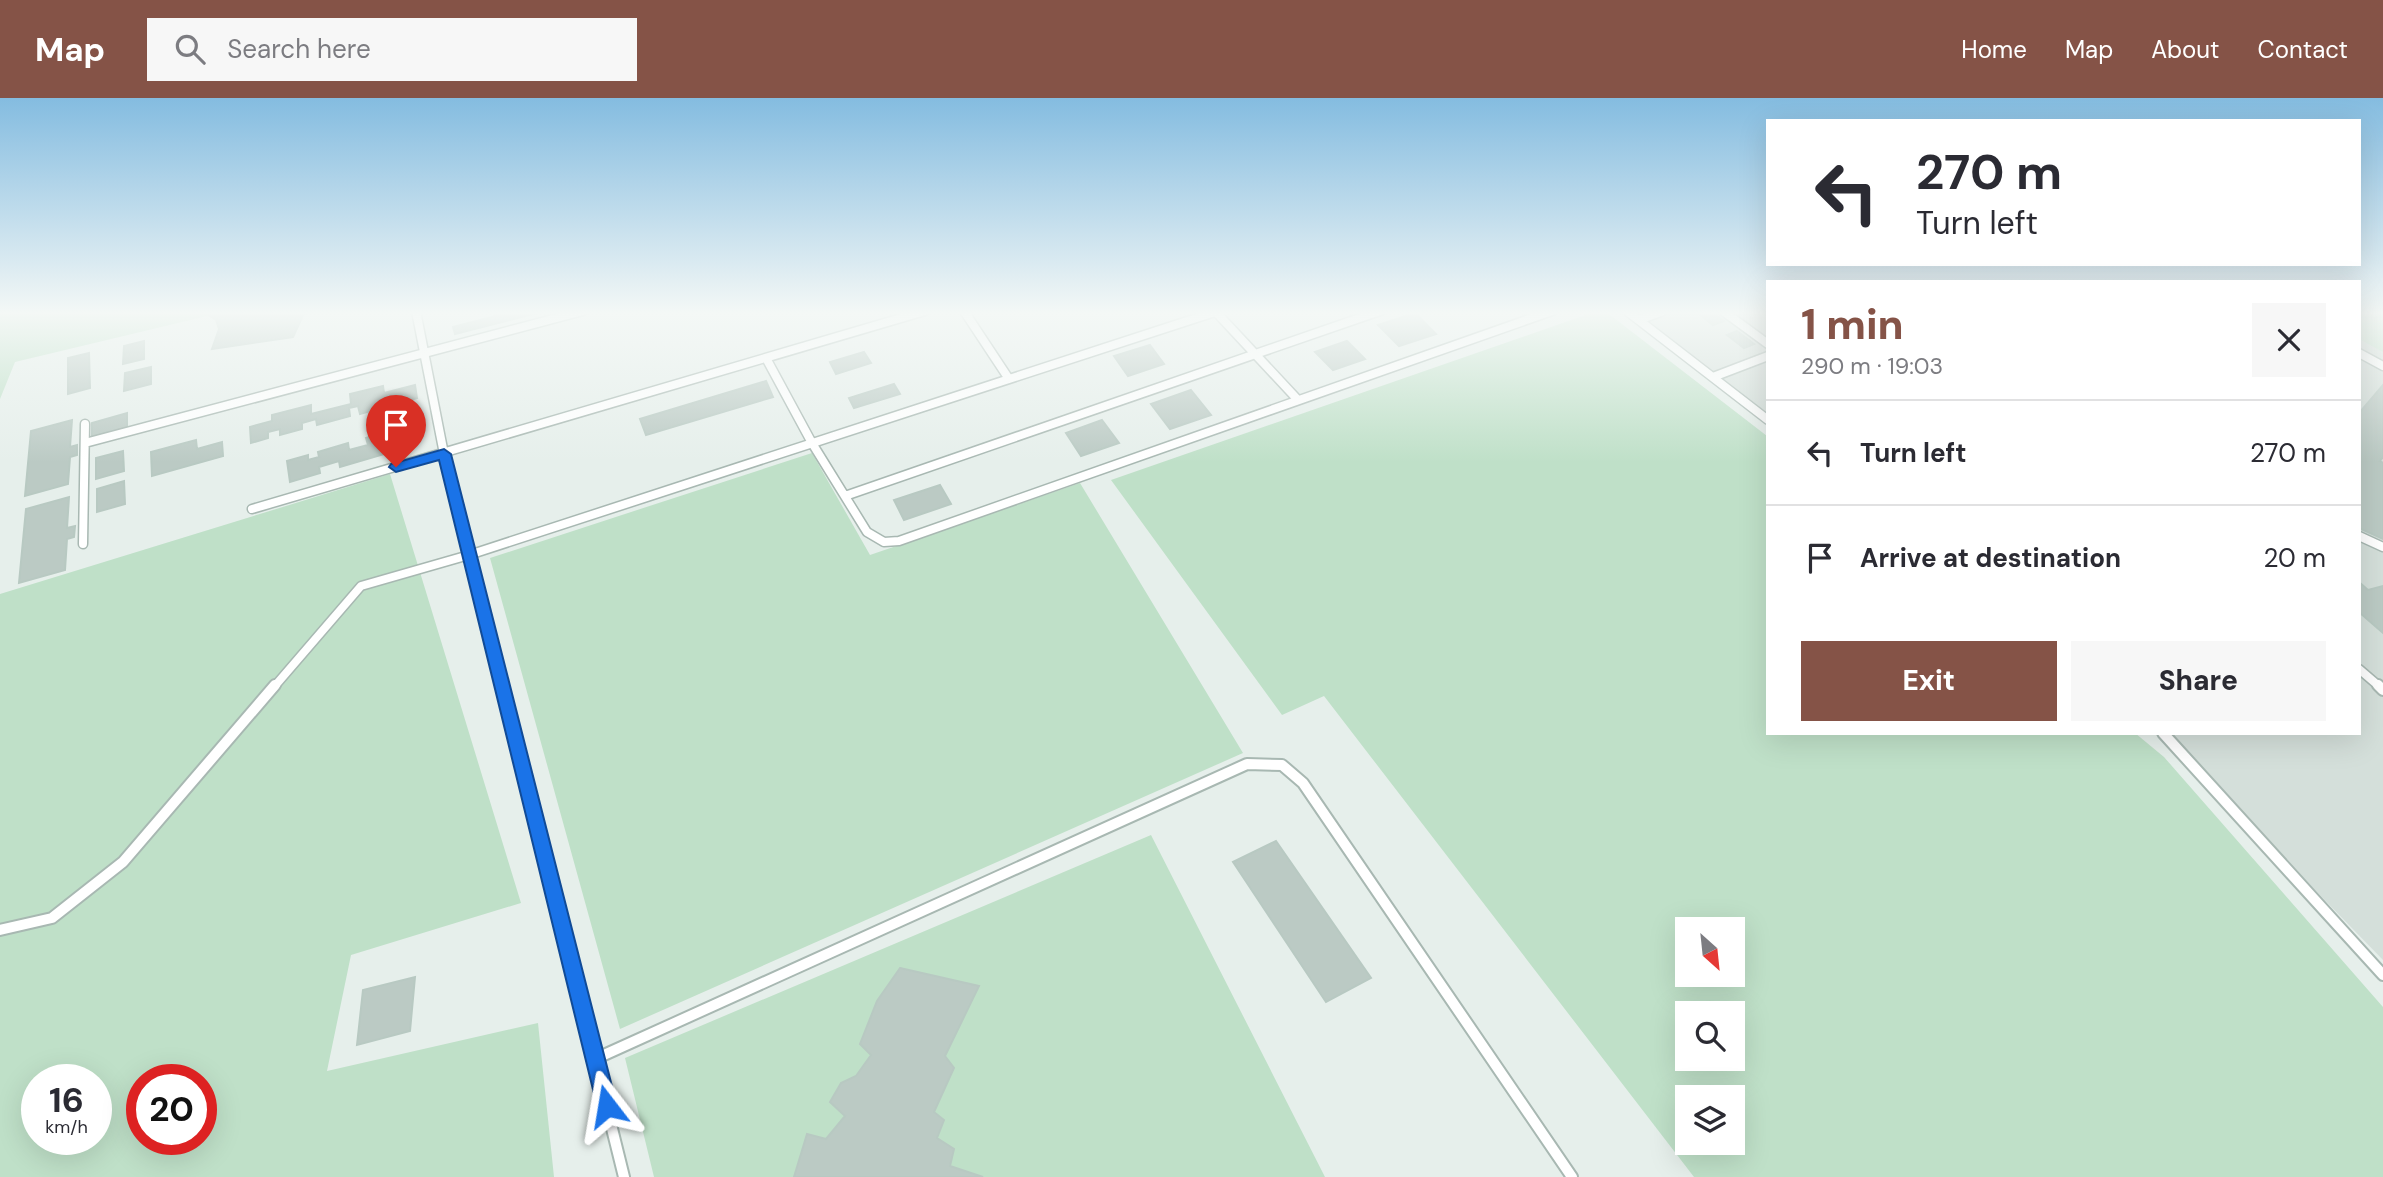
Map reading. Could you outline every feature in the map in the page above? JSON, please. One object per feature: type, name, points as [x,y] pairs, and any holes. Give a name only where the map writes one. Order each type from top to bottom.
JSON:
[{"type":"lane","points":[[85,443],[393,361]]},
{"type":"lane","points":[[427,361],[444,454],[625,1177]]},
{"type":"lane","points":[[252,509],[755,361]]},
{"type":"lane","points":[[768,361],[812,443],[867,532],[884,542],[899,541],[1408,361]]},
{"type":"lane","points":[[997,361],[1009,379]]},
{"type":"lane","points":[[0,930],[52,918],[123,862],[361,586],[469,555],[1063,361]]},
{"type":"lane","points":[[845,496],[1232,361]]},
{"type":"lane","points":[[1260,361],[1298,400]]},
{"type":"lane","points":[[1693,361],[1766,418]]},
{"type":"lane","points":[[1713,377],[1754,361]]},
{"type":"lane","points":[[83,544],[85,424]]},
{"type":"lane","points":[[2361,537],[2383,547]]},
{"type":"lane","points":[[2361,670],[2383,690]]},
{"type":"lane","points":[[2165,735],[2383,975]]},
{"type":"lane","points":[[595,1059],[1247,764],[1282,765],[1303,783],[1572,1177]]},
{"type":"shaded area","points":[[1689,361],[1766,361],[1766,422]]},
{"type":"shaded area","points":[[2361,361],[2383,361],[2383,960],[2164,735],[2361,735]]},
{"type":"green space","points":[[0,361],[18,361],[15,362],[0,399]]},
{"type":"green space","points":[[1452,361],[1670,361],[1766,435],[1766,735],[2137,735],[2164,757],[2383,1007],[2383,1177],[1694,1177],[1677,1155],[1745,1155],[1745,1085],[1675,1085],[1675,1152],[1324,696],[1282,715],[1111,480]]},
{"type":"green space","points":[[812,453],[870,555],[1080,483],[1243,753],[620,1029],[490,558]]},
{"type":"green space","points":[[390,474],[521,903],[351,955],[327,1071],[538,1023],[554,1177],[0,1177],[0,594]]},
{"type":"green space","points":[[1151,835],[1325,1177],[654,1177],[625,1058]]},
{"type":"building","points":[[68,361],[89,361],[90,388],[68,394]]},
{"type":"building","points":[[870,361],[871,363],[836,374],[830,362]]},
{"type":"building","points":[[1118,361],[1162,361],[1164,364],[1128,376]]},
{"type":"building","points":[[1324,361],[1358,361],[1333,370]]},
{"type":"building","points":[[151,367],[151,384],[124,391],[125,373]]},
{"type":"building","points":[[766,381],[773,397],[646,435],[640,419]]},
{"type":"building","points":[[894,384],[900,394],[854,408],[849,398]]},
{"type":"building","points":[[415,385],[417,398],[400,403],[399,394],[383,399],[384,407],[360,414],[358,406],[349,408],[350,416],[317,425],[316,419],[302,423],[302,429],[280,435],[280,429],[268,432],[268,438],[251,443],[250,427],[272,421],[272,415],[311,405],[311,414],[351,404],[350,394],[383,386],[384,393]]},
{"type":"building","points":[[2383,385],[2383,457],[2380,461],[2383,463],[2383,539],[2361,529],[2361,411]]},
{"type":"building","points":[[1191,390],[1211,415],[1170,429],[1151,404]]},
{"type":"building","points":[[127,413],[127,427],[92,437],[92,423]]},
{"type":"building","points":[[72,420],[70,447],[77,445],[77,455],[70,457],[68,484],[25,496],[31,431]]},
{"type":"building","points":[[1102,420],[1119,443],[1081,456],[1066,433]]},
{"type":"building","points":[[418,423],[421,437],[400,443],[401,449],[340,467],[339,461],[319,467],[320,473],[290,482],[287,461],[308,455],[308,460],[319,457],[318,452],[348,443],[349,450],[368,445],[366,438]]},
{"type":"building","points":[[196,440],[197,449],[222,442],[223,456],[152,476],[151,452]]},
{"type":"building","points":[[123,451],[124,471],[96,479],[96,458]]},
{"type":"building","points":[[124,481],[125,504],[97,512],[97,489]]},
{"type":"building","points":[[940,485],[951,504],[904,520],[894,500]]},
{"type":"building","points":[[69,497],[67,528],[75,526],[74,537],[67,539],[65,570],[19,583],[26,509]]},
{"type":"building","points":[[2361,584],[2368,590],[2383,586],[2383,633],[2361,614]]},
{"type":"building","points":[[1276,841],[1371,978],[1326,1002],[1233,862]]},
{"type":"building","points":[[900,968],[979,986],[945,1056],[954,1068],[934,1112],[944,1120],[937,1138],[954,1149],[950,1166],[983,1177],[794,1177],[807,1134],[826,1139],[845,1116],[830,1102],[841,1083],[856,1076],[871,1055],[860,1044],[877,1001]]},
{"type":"building","points":[[415,977],[410,1031],[357,1045],[363,990]]},
{"type":"route","points":[[396,467],[444,454],[607,1106]]}]
